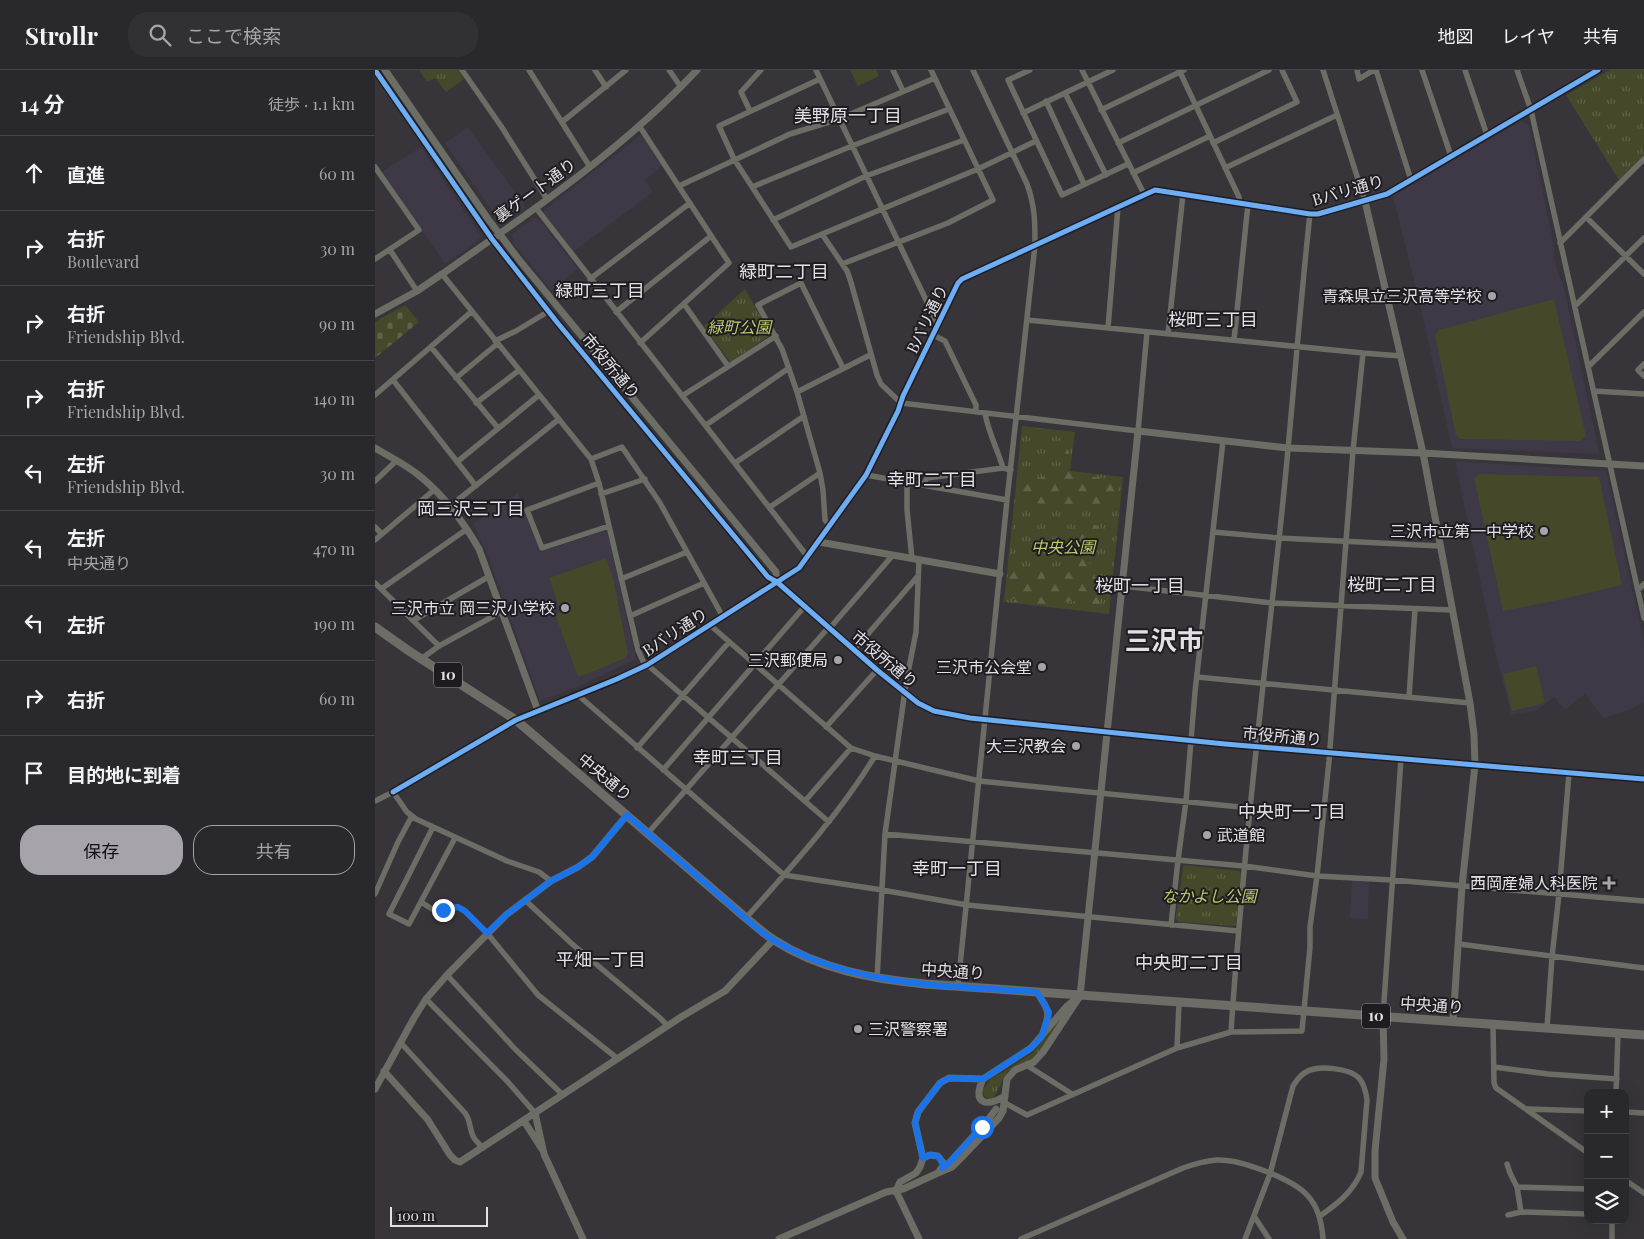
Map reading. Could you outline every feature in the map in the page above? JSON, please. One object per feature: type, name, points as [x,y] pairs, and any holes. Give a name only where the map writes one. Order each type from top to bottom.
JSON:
[{"type":"main road","name":"中央通り","points":[[375,627],[516,720],[773,940],[813,959],[844,970],[877,979],[1080,996],[1644,1035]]},
{"type":"street","name":"市役所通り","points":[[375,70],[492,239],[768,577],[777,582],[905,694],[934,711],[949,715],[1191,740],[1644,779]]},
{"type":"street","name":"市役所通り","points":[[385,70],[499,234],[564,316],[776,572],[777,582]]},
{"type":"street","points":[[462,70],[501,126],[547,199]]},
{"type":"street","points":[[529,70],[590,167]]},
{"type":"street","points":[[595,70],[606,87]]},
{"type":"street","points":[[562,122],[626,70]]},
{"type":"street","points":[[669,70],[681,87]]},
{"type":"street","name":"裏ゲート通り","points":[[375,314],[417,291],[536,208],[640,127],[697,70]]},
{"type":"street","points":[[750,111],[741,92],[761,70]]},
{"type":"street","points":[[816,70],[938,325]]},
{"type":"street","points":[[893,70],[903,91]]},
{"type":"street","points":[[842,264],[948,223],[993,200],[931,70]]},
{"type":"street","points":[[958,986],[1035,245],[1035,216],[1027,184],[973,70]]},
{"type":"street","points":[[1030,70],[1008,80],[1062,195],[1128,164]]},
{"type":"street","points":[[1082,70],[1144,194]]},
{"type":"street","points":[[1023,113],[1113,70]]},
{"type":"street","points":[[1118,143],[1269,70]]},
{"type":"street","points":[[1213,143],[1297,102],[1282,70]]},
{"type":"street","points":[[1323,70],[1365,201],[1401,356],[1423,453],[1470,703],[1475,765],[1463,886],[1453,1022]]},
{"type":"street","points":[[1357,70],[1359,79],[1375,70],[1411,180]]},
{"type":"street","points":[[1422,70],[1451,156]]},
{"type":"street","points":[[1465,70],[1487,135]]},
{"type":"street","points":[[1517,70],[1531,110],[1644,618]]},
{"type":"street","name":"Bバリ通り","points":[[393,792],[516,720],[647,665],[799,568],[866,475],[933,334],[958,283],[962,279],[1155,190],[1309,214],[1387,194],[1596,70]]},
{"type":"street","points":[[1101,110],[1181,71],[1239,197],[1239,203]]},
{"type":"street","points":[[679,186],[789,134],[839,119],[935,78]]},
{"type":"street","points":[[820,79],[719,126],[734,159],[791,247],[978,169],[1036,141]]},
{"type":"street","points":[[1065,93],[1106,174]]},
{"type":"street","points":[[1046,101],[1084,184]]},
{"type":"street","points":[[752,187],[949,109]]},
{"type":"street","points":[[1225,168],[1337,115]]},
{"type":"street","points":[[640,127],[729,263],[640,343]]},
{"type":"street","points":[[1133,173],[1210,136]]},
{"type":"street","points":[[773,220],[866,176],[964,140]]},
{"type":"street","points":[[1560,243],[1644,159]]},
{"type":"street","points":[[375,167],[419,230],[375,259]]},
{"type":"street","points":[[1168,334],[1183,194]]},
{"type":"street","points":[[590,279],[690,203]]},
{"type":"street","points":[[1234,340],[1248,204]]},
{"type":"street","points":[[1108,328],[1118,206]]},
{"type":"street","points":[[536,208],[807,556]]},
{"type":"street","points":[[1231,1032],[1238,931],[1262,682],[1288,448],[1309,214]]},
{"type":"street","points":[[1587,218],[1644,274]]},
{"type":"street","points":[[822,234],[850,279],[870,355],[881,384],[901,403],[1288,448],[1423,453],[1644,466]]},
{"type":"street","points":[[616,312],[711,236]]},
{"type":"street","points":[[1575,306],[1644,238]]},
{"type":"street","points":[[389,250],[417,291]]},
{"type":"street","points":[[442,274],[591,459],[599,484],[638,650],[643,661],[829,822]]},
{"type":"street","points":[[829,526],[825,520],[820,473],[797,392],[776,336],[758,305],[801,283],[843,368]]},
{"type":"street","points":[[684,304],[728,366]]},
{"type":"street","points":[[456,378],[496,343],[549,311]]},
{"type":"street","points":[[375,395],[471,312]]},
{"type":"street","points":[[1588,367],[1644,312]]},
{"type":"street","points":[[1027,320],[1401,356]]},
{"type":"street","points":[[940,1170],[952,1167],[999,1118],[1003,1111],[1007,1079],[1015,1070],[1034,1062],[1043,1052],[1080,996],[1123,586],[1147,332]]},
{"type":"street","points":[[933,334],[945,341],[976,404],[976,412]]},
{"type":"street","points":[[682,396],[776,336]]},
{"type":"street","points":[[431,348],[498,428]]},
{"type":"street","points":[[1080,996],[1067,1006],[1031,1048],[983,1079],[978,1088],[979,1096],[983,1101],[988,1103],[1005,1100],[1027,1115],[1177,1048],[1231,1032],[1302,1031],[1310,927],[1329,753],[1345,541],[1363,353]]},
{"type":"street","points":[[797,392],[870,355]]},
{"type":"street","points":[[1644,364],[1638,370],[1644,376]]},
{"type":"street","points":[[706,425],[789,368]]},
{"type":"street","points":[[476,403],[519,370]]},
{"type":"street","points":[[393,380],[476,486]]},
{"type":"street","points":[[1594,391],[1644,394]]},
{"type":"street","points":[[457,462],[539,395]]},
{"type":"street","points":[[985,413],[986,423],[999,452],[1003,468]]},
{"type":"street","points":[[735,463],[804,416]]},
{"type":"street","points":[[449,507],[559,419]]},
{"type":"street","points":[[1171,924],[1186,801],[1197,677],[1223,441]]},
{"type":"street","points":[[591,459],[622,447],[661,502],[723,617]]},
{"type":"street","points":[[375,448],[422,477],[467,529],[479,549],[538,711]]},
{"type":"street","points":[[375,481],[397,460]]},
{"type":"street","points":[[923,485],[927,478],[1003,468],[1011,470]]},
{"type":"street","points":[[769,506],[820,473]]},
{"type":"street","points":[[866,475],[1007,500]]},
{"type":"street","points":[[601,494],[645,479]]},
{"type":"street","points":[[877,979],[885,834],[916,632],[918,575],[907,510],[907,482]]},
{"type":"street","points":[[599,484],[527,510],[542,548],[609,526]]},
{"type":"street","points":[[375,540],[434,490]]},
{"type":"street","points":[[375,527],[382,534]]},
{"type":"street","points":[[381,589],[467,529]]},
{"type":"street","points":[[1213,532],[1279,538],[1440,546]]},
{"type":"street","points":[[819,542],[1000,574]]},
{"type":"street","points":[[621,579],[687,552]]},
{"type":"street","points":[[648,833],[893,555]]},
{"type":"street","points":[[854,650],[918,575]]},
{"type":"street","points":[[414,620],[488,577]]},
{"type":"street","points":[[375,583],[439,646]]},
{"type":"street","points":[[630,616],[704,583]]},
{"type":"street","points":[[1638,590],[1644,584]]},
{"type":"street","points":[[1123,586],[1272,603],[1453,610]]},
{"type":"street","points":[[663,770],[804,606]]},
{"type":"street","points":[[1409,697],[1415,609]]},
{"type":"street","points":[[421,659],[439,646],[501,612]]},
{"type":"street","points":[[710,625],[851,748],[875,756],[979,781],[1250,808]]},
{"type":"street","points":[[637,748],[729,642]]},
{"type":"street","points":[[826,727],[877,670]]},
{"type":"street","points":[[1197,677],[1470,703]]},
{"type":"street","points":[[578,695],[784,875],[967,905],[1238,931]]},
{"type":"street","points":[[805,801],[851,748]]},
{"type":"street","points":[[746,918],[829,822],[855,788],[875,756]]},
{"type":"street","points":[[1401,759],[1383,1016],[1384,1059],[1375,1150],[1375,1178],[1393,1222],[1403,1239]]},
{"type":"street","points":[[1547,1028],[1569,773]]},
{"type":"street","points":[[375,801],[393,792],[399,803],[412,816],[507,861],[539,872],[551,881]]},
{"type":"street","points":[[376,1084],[426,999],[447,975],[476,947],[487,933],[525,900],[551,881],[578,867],[592,857],[627,815]]},
{"type":"street","points":[[375,894],[398,842],[412,816]]},
{"type":"street","points":[[433,827],[389,914],[409,924],[455,838]]},
{"type":"street","points":[[885,834],[1245,866],[1317,876],[1392,880],[1644,901]]},
{"type":"street","points":[[525,900],[571,943],[659,1017],[667,1026]]},
{"type":"street","points":[[421,902],[435,911],[458,907],[465,911],[487,933],[538,995],[618,1059]]},
{"type":"street","points":[[384,1071],[428,1120],[445,1148],[455,1160],[463,1161],[667,1026],[725,991],[773,940]]},
{"type":"street","points":[[1459,944],[1644,968]]},
{"type":"street","points":[[447,975],[515,1049],[563,1094]]},
{"type":"street","points":[[1037,992],[1049,1012],[1041,1038]]},
{"type":"street","points":[[426,999],[508,1082],[535,1113],[544,1154]]},
{"type":"street","points":[[1177,1048],[1179,1003]]},
{"type":"street","points":[[1493,1025],[1494,1083],[1496,1088],[1584,1150]]},
{"type":"street","points":[[1616,1089],[1618,1033]]},
{"type":"street","points":[[400,1042],[465,1113],[470,1120],[470,1128],[474,1138],[483,1148]]},
{"type":"street","points":[[1027,1066],[1072,1094]]},
{"type":"street","points":[[1494,1067],[1548,1074],[1617,1079]]},
{"type":"street","points":[[1245,1239],[1271,1174],[1293,1086],[1298,1078],[1310,1070],[1344,1070],[1353,1073],[1360,1079],[1365,1089],[1367,1100],[1361,1172],[1351,1191],[1320,1216]]},
{"type":"street","points":[[896,1191],[901,1182],[916,1173],[923,1158],[915,1123],[918,1112],[940,1083],[949,1078],[983,1079]]},
{"type":"street","points":[[1527,1109],[1584,1111]]},
{"type":"street","points":[[779,1239],[886,1192],[903,1189],[940,1170],[949,1163],[996,1110]]},
{"type":"street","points":[[1629,1112],[1644,1112]]},
{"type":"street","points":[[524,1121],[544,1154],[583,1239]]},
{"type":"street","points":[[923,1158],[930,1155],[938,1156],[943,1164],[940,1170]]},
{"type":"street","points":[[1021,1239],[1183,1168],[1198,1163],[1218,1160],[1234,1161],[1253,1166],[1284,1180],[1308,1195],[1320,1216],[1323,1239]]},
{"type":"street","points":[[1507,1164],[1509,1173],[1517,1187],[1521,1212]]},
{"type":"street","points":[[1629,1183],[1644,1193]]},
{"type":"street","points":[[1517,1187],[1584,1189]]},
{"type":"street","points":[[896,1191],[919,1239]]},
{"type":"street","points":[[1508,1215],[1521,1212],[1584,1214]]},
{"type":"street","points":[[1254,1216],[1269,1239]]},
{"type":"street","points":[[1612,1224],[1612,1239]]},
{"type":"shaded area","name":"青森県立三沢高等学校","points":[[1521,121],[1529,125],[1554,246],[1554,258],[1558,274],[1563,283],[1599,453],[1597,454],[1452,448],[1421,309],[1393,196]]},
{"type":"shaded area","points":[[468,127],[526,207],[502,223],[499,222],[445,143]]},
{"type":"shaded area","points":[[641,135],[662,166],[645,180],[653,192],[573,252],[543,211]]},
{"type":"shaded area","points":[[421,147],[480,234],[480,239],[445,264],[382,172]]},
{"type":"shaded area","points":[[534,218],[538,218],[578,269],[551,290],[513,243],[512,234]]},
{"type":"shaded area","name":"三沢市立第一中学校","points":[[1455,461],[1606,471],[1644,643],[1644,702],[1627,711],[1603,718],[1585,694],[1565,710],[1554,697],[1537,710],[1511,715],[1494,646]]},
{"type":"shaded area","name":"三沢市立 岡三沢小学校","points":[[518,493],[541,552],[607,530],[636,659],[582,685],[540,701],[488,556],[474,526],[475,523]]},
{"type":"shaded area","points":[[1352,879],[1369,880],[1368,920],[1350,918]]},
{"type":"green space","points":[[419,70],[458,70],[464,79],[446,92],[435,78],[427,82]]},
{"type":"green space","points":[[850,70],[876,70],[879,76],[858,86]]},
{"type":"green space","points":[[1610,70],[1644,70],[1644,155],[1619,180],[1566,95]]},
{"type":"green space","name":"緑町公園","points":[[745,289],[771,335],[730,362],[704,326]]},
{"type":"green space","points":[[1554,299],[1586,436],[1580,441],[1460,439],[1456,435],[1435,335],[1439,330]]},
{"type":"green space","points":[[405,305],[419,322],[375,358],[375,322]]},
{"type":"green space","name":"中央公園","points":[[1022,426],[1075,432],[1070,471],[1123,477],[1109,614],[1004,602]]},
{"type":"green space","points":[[1066,448],[1070,457],[1070,474],[1118,480],[1117,500],[1114,507],[1107,509],[1044,504],[1028,501],[1023,498],[1021,478],[1024,470],[1040,478],[1045,476],[1050,469],[1063,470]]},
{"type":"green space","points":[[1479,474],[1599,477],[1622,585],[1503,611],[1474,478]]},
{"type":"green space","points":[[1089,521],[1098,527],[1087,559],[1094,570],[1096,586],[1101,587],[1100,606],[1085,604],[1083,608],[1078,607],[1075,601],[1068,601],[1062,605],[1015,602],[1015,599],[1006,597],[1010,555],[1014,555],[1015,562],[1024,569],[1032,566],[1052,566],[1059,574],[1078,547],[1083,525]]},
{"type":"green space","points":[[606,558],[613,578],[628,653],[625,658],[578,677],[555,614],[561,612],[549,578]]},
{"type":"green space","points":[[1536,666],[1545,703],[1512,711],[1503,674]]},
{"type":"green space","name":"なかよし公園","points":[[1185,865],[1239,871],[1241,873],[1236,926],[1179,922],[1176,919],[1183,867]]},
{"type":"green space","points":[[1063,1013],[1065,1014],[1055,1031],[1036,1056],[1006,1074],[993,1098],[989,1099],[984,1096],[983,1090],[990,1080],[1033,1053]]},
{"type":"cycle path","points":[[375,70],[492,239],[556,321],[768,577],[777,582],[877,670],[918,703],[934,711],[970,718],[1225,744],[1644,779]]},
{"type":"cycle path","points":[[393,792],[516,720],[647,665],[799,568],[866,475],[958,283],[962,279],[1155,190],[1310,214],[1318,214],[1387,194],[1598,70]]},
{"type":"place","name":"青森県立三沢高等学校","points":[[1492,296]]},
{"type":"place","name":"三沢市立第一中学校","points":[[1544,531]]},
{"type":"place","name":"三沢市立 岡三沢小学校","points":[[565,608]]},
{"type":"place","name":"三沢郵便局","points":[[838,660]]},
{"type":"place","name":"三沢市公会堂","points":[[1042,667]]},
{"type":"place","name":"大三沢教会","points":[[1076,746]]},
{"type":"place","name":"武道館","points":[[1207,835]]},
{"type":"place","name":"西岡産婦人科医院","points":[[1609,883]]},
{"type":"place","name":"三沢警察署","points":[[858,1029]]},
{"type":"district","name":"美野原一丁目","points":[[848,116]]},
{"type":"district","name":"緑町二丁目","points":[[784,272]]},
{"type":"district","name":"緑町三丁目","points":[[600,291]]},
{"type":"district","name":"桜町三丁目","points":[[1213,320]]},
{"type":"district","name":"幸町二丁目","points":[[932,480]]},
{"type":"district","name":"岡三沢三丁目","points":[[471,509]]},
{"type":"district","name":"桜町二丁目","points":[[1392,585]]},
{"type":"district","name":"桜町一丁目","points":[[1140,586]]},
{"type":"district","name":"三沢市","points":[[1164,641]]},
{"type":"district","name":"幸町三丁目","points":[[738,758]]},
{"type":"district","name":"中央町一丁目","points":[[1292,812]]},
{"type":"district","name":"幸町一丁目","points":[[957,869]]},
{"type":"district","name":"平畑一丁目","points":[[601,960]]},
{"type":"district","name":"中央町二丁目","points":[[1189,963]]},
{"type":"route","points":[[443,910],[458,907],[465,911],[487,933],[506,915],[551,881],[578,867],[592,857],[627,815],[773,940],[813,959],[859,975],[896,982],[1037,992],[1049,1012],[1041,1038],[1031,1048],[983,1079],[949,1078],[940,1083],[918,1112],[915,1123],[923,1158],[930,1155],[938,1156],[943,1164],[942,1168],[949,1163],[982,1127]]}]
